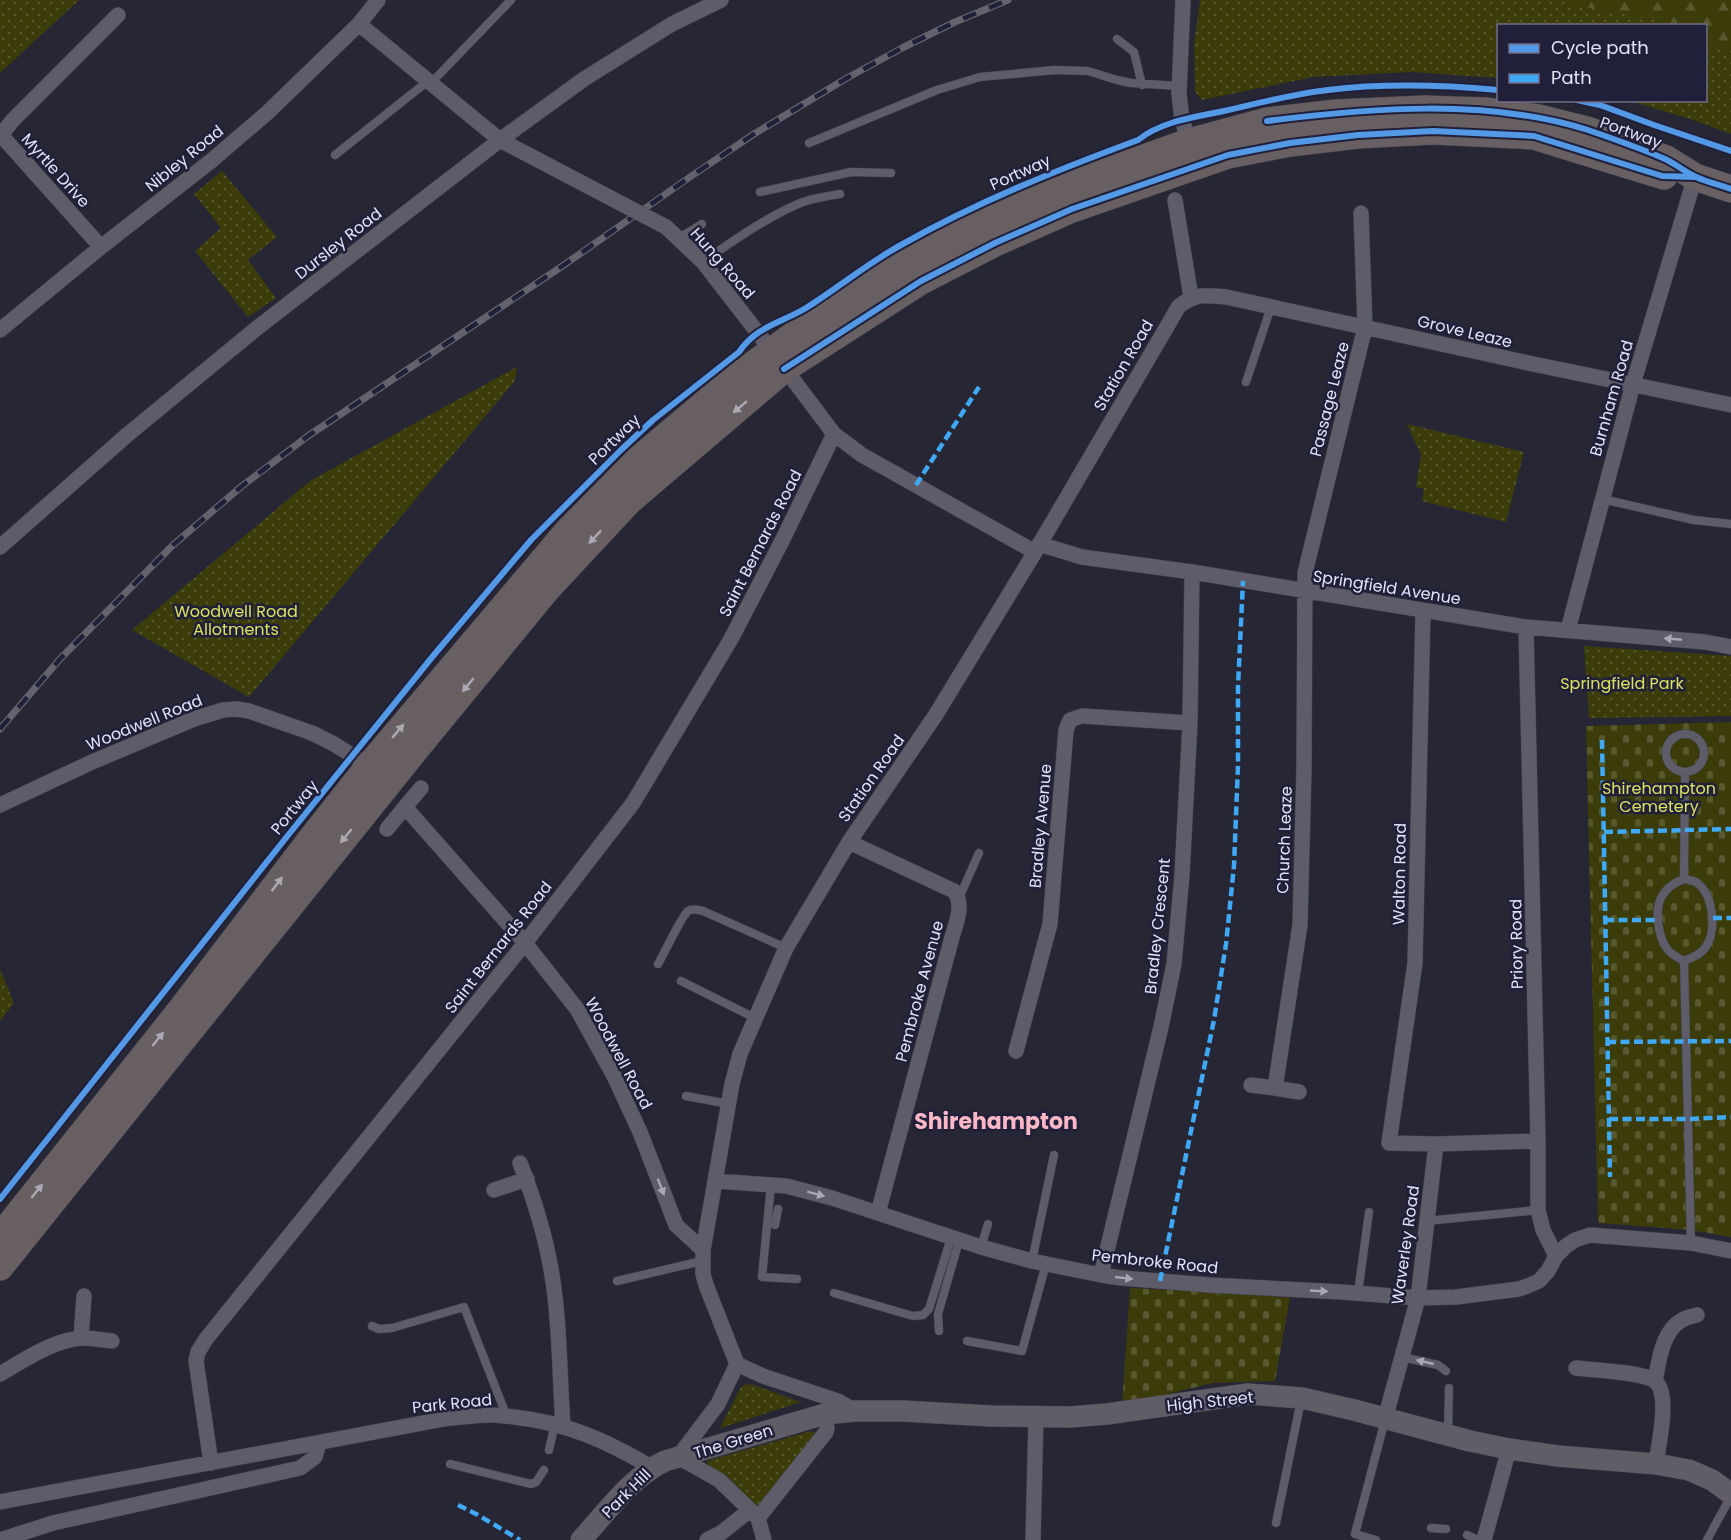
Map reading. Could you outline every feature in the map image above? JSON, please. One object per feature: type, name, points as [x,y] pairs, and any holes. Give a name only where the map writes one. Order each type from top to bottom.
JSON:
[{"type":"highway","name":"Portway","points":[[0,1267],[547,589],[629,501],[777,359],[813,321],[924,251],[992,217],[1060,188],[1189,142],[1267,121],[1336,113],[1425,109],[1485,111],[1539,118],[1587,130],[1666,159],[1695,177],[1731,189]]},
{"type":"highway","name":"Portway","points":[[0,1237],[180,1011],[369,766],[567,532],[639,459],[735,378],[777,359],[995,243],[1072,209],[1228,155],[1290,143],[1358,135],[1433,131],[1534,136],[1662,176],[1695,177]]},
{"type":"main road","name":"High Street","points":[[855,1411],[1070,1417],[1248,1394],[1302,1398],[1509,1449],[1558,1456],[1656,1464],[1689,1470],[1712,1480],[1731,1495]]},
{"type":"main road","name":"The Green","points":[[678,1457],[825,1414],[855,1411]]},
{"type":"main road","name":"Park Hill","points":[[580,1540],[651,1467],[678,1457]]},
{"type":"street","name":"Nibley Road","points":[[0,330],[211,161],[267,113],[359,24],[378,0]]},
{"type":"street","name":"Dursley Road","points":[[0,547],[127,435],[257,328],[500,140],[584,79],[672,24],[721,0]]},
{"type":"street","points":[[1183,0],[1179,86],[1182,120],[1189,142]]},
{"type":"street","name":"Myrtle Drive","points":[[101,247],[0,135],[118,15]]},
{"type":"street","name":"Hung Road","points":[[359,24],[500,140],[624,205],[666,228],[679,238],[703,262],[834,434],[862,455],[1037,548]]},
{"type":"street","name":"Burnham Road","points":[[1568,630],[1633,384],[1695,177]]},
{"type":"street","points":[[1175,200],[1191,297]]},
{"type":"street","name":"Passage Leaze","points":[[1305,592],[1305,573],[1365,327],[1361,213]]},
{"type":"street","name":"Grove Leaze","points":[[1191,297],[1226,297],[1731,405]]},
{"type":"street","name":"Station Road","points":[[737,1364],[706,1285],[703,1255],[729,1104],[740,1054],[755,1018],[786,948],[849,842],[935,716],[1037,548],[1171,319],[1179,306],[1191,297]]},
{"type":"street","name":"Saint Bernards Road","points":[[211,1463],[196,1361],[198,1352],[213,1330],[525,943],[633,803],[731,639],[834,434]]},
{"type":"street","name":"Springfield Avenue","points":[[1037,548],[1526,627],[1731,646]]},
{"type":"street","name":"Bradley Crescent","points":[[1101,1275],[1174,964],[1182,875],[1190,723],[1191,572]]},
{"type":"street","name":"Church Leaze","points":[[1275,1088],[1300,925],[1305,592]]},
{"type":"street","name":"Walton Road","points":[[1423,611],[1415,963],[1389,1143],[1436,1144]]},
{"type":"street","name":"Priory Road","points":[[1526,627],[1538,1210],[1543,1230],[1556,1256]]},
{"type":"street","name":"Woodwell Road","points":[[0,805],[92,762],[194,719],[223,710],[249,711],[312,733],[369,766]]},
{"type":"street","name":"Bradley Avenue","points":[[1016,1051],[1050,924],[1066,730],[1070,720],[1082,716],[1190,723]]},
{"type":"street","points":[[387,828],[421,788]]},
{"type":"street","name":"Woodwell Road","points":[[405,807],[525,943],[577,1009],[614,1076],[640,1132],[676,1225],[703,1255]]},
{"type":"street","points":[[849,842],[954,891],[959,898]]},
{"type":"street","name":"Pembroke Avenue","points":[[878,1213],[951,941],[959,909],[959,898]]},
{"type":"street","points":[[1251,1085],[1299,1092]]},
{"type":"street","points":[[1436,1144],[1538,1141]]},
{"type":"street","name":"Waverley Road","points":[[1385,1419],[1418,1298],[1436,1144]]},
{"type":"street","points":[[520,1163],[546,1245],[555,1296],[559,1425]]},
{"type":"street","points":[[494,1190],[526,1179]]},
{"type":"street","name":"Pembroke Road","points":[[716,1181],[832,1198],[981,1247],[1039,1262],[1121,1278],[1418,1298],[1456,1297],[1519,1289],[1530,1285],[1539,1281],[1548,1271],[1556,1256]]},
{"type":"street","points":[[1556,1256],[1575,1240],[1590,1235],[1691,1243],[1731,1251]]},
{"type":"street","points":[[81,1338],[84,1296]]},
{"type":"street","points":[[1655,1381],[1661,1353],[1670,1331],[1682,1320],[1697,1315]]},
{"type":"street","points":[[0,1374],[32,1355],[60,1344],[81,1338],[112,1341]]},
{"type":"street","name":"High Street","points":[[737,1364],[763,1376],[838,1401],[855,1411]]},
{"type":"street","name":"The Green","points":[[678,1457],[718,1404],[737,1364]]},
{"type":"street","points":[[1576,1368],[1641,1376],[1655,1381],[1661,1391],[1663,1402],[1656,1464]]},
{"type":"street","points":[[707,1540],[754,1514],[826,1432],[825,1414]]},
{"type":"street","name":"Park Road","points":[[0,1502],[444,1419],[492,1415],[559,1425],[623,1450],[651,1467]]},
{"type":"street","points":[[1032,1540],[1036,1417]]},
{"type":"street","points":[[0,1540],[53,1523],[300,1468],[315,1457],[319,1443]]},
{"type":"street","points":[[1484,1540],[1509,1449]]},
{"type":"street","points":[[678,1457],[719,1480],[754,1514],[764,1540]]},
{"type":"lane","points":[[335,155],[430,82],[511,0]]},
{"type":"lane","points":[[1117,39],[1134,52],[1142,84]]},
{"type":"lane","points":[[809,143],[937,90],[980,77],[1055,70],[1088,71],[1117,80],[1179,86]]},
{"type":"lane","points":[[760,192],[851,172],[891,173]]},
{"type":"lane","points":[[703,262],[778,214],[801,203],[840,194]]},
{"type":"lane","points":[[679,238],[702,225]]},
{"type":"lane","points":[[1245,382],[1271,307]]},
{"type":"lane","points":[[1602,499],[1694,520],[1731,524]]},
{"type":"lane","points":[[1685,734],[1693,735],[1704,748],[1701,763],[1696,768],[1685,772],[1670,765],[1666,758],[1666,749],[1670,741],[1677,735],[1685,734]]},
{"type":"lane","points":[[1684,879],[1685,772]]},
{"type":"lane","points":[[959,898],[979,853]]},
{"type":"lane","points":[[1684,879],[1693,881],[1701,887],[1713,918],[1712,932],[1707,946],[1698,955],[1684,961],[1668,950],[1662,938],[1658,909],[1662,896],[1671,886],[1684,879]]},
{"type":"lane","points":[[658,964],[688,911],[693,909],[703,911],[786,948]]},
{"type":"lane","points":[[1684,961],[1691,1243]]},
{"type":"lane","points":[[681,981],[755,1018]]},
{"type":"lane","points":[[686,1096],[729,1104]]},
{"type":"lane","points":[[967,1341],[1022,1351],[1039,1262],[1054,1155]]},
{"type":"lane","points":[[778,1189],[762,1276],[797,1279]]},
{"type":"lane","points":[[775,1225],[778,1209]]},
{"type":"lane","points":[[1426,1221],[1538,1210]]},
{"type":"lane","points":[[1358,1293],[1369,1212]]},
{"type":"lane","points":[[981,1247],[988,1224]]},
{"type":"lane","points":[[834,1293],[913,1316],[923,1315],[929,1309],[955,1239]]},
{"type":"lane","points":[[939,1331],[938,1314],[955,1239]]},
{"type":"lane","points":[[617,1281],[703,1255]]},
{"type":"lane","points":[[372,1326],[379,1329],[392,1328],[464,1307],[507,1417]]},
{"type":"lane","points":[[1402,1357],[1438,1365],[1446,1371]]},
{"type":"lane","points":[[1448,1435],[1449,1388]]},
{"type":"lane","points":[[1276,1522],[1302,1398]]},
{"type":"lane","points":[[1376,1540],[1355,1534],[1385,1419]]},
{"type":"lane","points":[[549,1450],[559,1425]]},
{"type":"lane","points":[[450,1464],[531,1484],[536,1482],[544,1470]]},
{"type":"lane","points":[[1707,1540],[1731,1495]]},
{"type":"lane","points":[[1431,1528],[1446,1529]]},
{"type":"lane","points":[[1467,1535],[1478,1540]]},
{"type":"green space","points":[[0,0],[79,0],[0,73]]},
{"type":"green space","points":[[1200,0],[1731,0],[1731,134],[1633,102],[1707,102],[1707,24],[1497,24],[1497,78],[1411,72],[1313,77],[1202,100],[1195,92],[1194,45]]},
{"type":"green space","points":[[1567,0],[1731,0],[1731,51],[1707,47],[1707,24],[1670,24],[1570,4]]},
{"type":"green space","points":[[222,171],[277,237],[248,260],[276,298],[248,317],[195,251],[221,228],[194,194]]},
{"type":"green space","name":"Woodwell Road Allotments","points":[[517,367],[515,381],[249,697],[132,630],[310,481]]},
{"type":"green space","points":[[1407,424],[1524,452],[1506,522],[1422,501],[1424,489],[1416,487],[1421,455]]},
{"type":"green space","name":"Springfield Park","points":[[1584,646],[1731,656],[1731,716],[1589,718]]},
{"type":"green space","name":"Shirehampton Cemetery","points":[[1731,722],[1731,1237],[1691,1230],[1598,1223],[1586,726]]},
{"type":"green space","points":[[0,969],[14,1003],[0,1021]]},
{"type":"green space","points":[[1130,1288],[1290,1298],[1275,1381],[1213,1383],[1122,1405]]},
{"type":"green space","points":[[747,1384],[801,1402],[720,1428],[741,1387]]},
{"type":"green space","points":[[811,1431],[816,1433],[760,1506],[756,1506],[728,1477],[708,1465],[707,1461]]},
{"type":"railway","points":[[0,729],[60,659],[173,545],[242,486],[308,436],[561,267],[754,134],[904,47],[1008,0]]},
{"type":"marked path","points":[[916,485],[979,387]]},
{"type":"marked path","points":[[1160,1281],[1214,1020],[1226,944],[1234,866],[1243,581]]},
{"type":"marked path","points":[[1602,740],[1610,1177]]},
{"type":"marked path","points":[[1604,832],[1731,829]]},
{"type":"marked path","points":[[1713,918],[1731,918]]},
{"type":"marked path","points":[[1605,920],[1659,920]]},
{"type":"marked path","points":[[1607,1042],[1731,1041]]},
{"type":"marked path","points":[[1609,1119],[1731,1117]]},
{"type":"marked path","points":[[458,1505],[520,1540]]},
{"type":"cycle path","points":[[0,1199],[285,839],[433,656],[531,540],[653,420],[739,352],[754,336],[806,308],[877,260],[930,229],[1018,188],[1138,140],[1168,124],[1289,96],[1349,88],[1413,86],[1497,90]]},
{"type":"cycle path","points":[[1586,102],[1731,151]]},
{"type":"cycle path","points":[[1267,121],[1387,110],[1428,109],[1510,113],[1588,130],[1656,155],[1696,177],[1731,189]]},
{"type":"cycle path","points":[[784,369],[921,281],[995,243],[1072,209],[1228,155],[1290,143],[1358,135],[1433,131],[1534,136],[1662,176],[1695,177]]},
{"type":"district","name":"Shirehampton","points":[[996,1121]]}]
